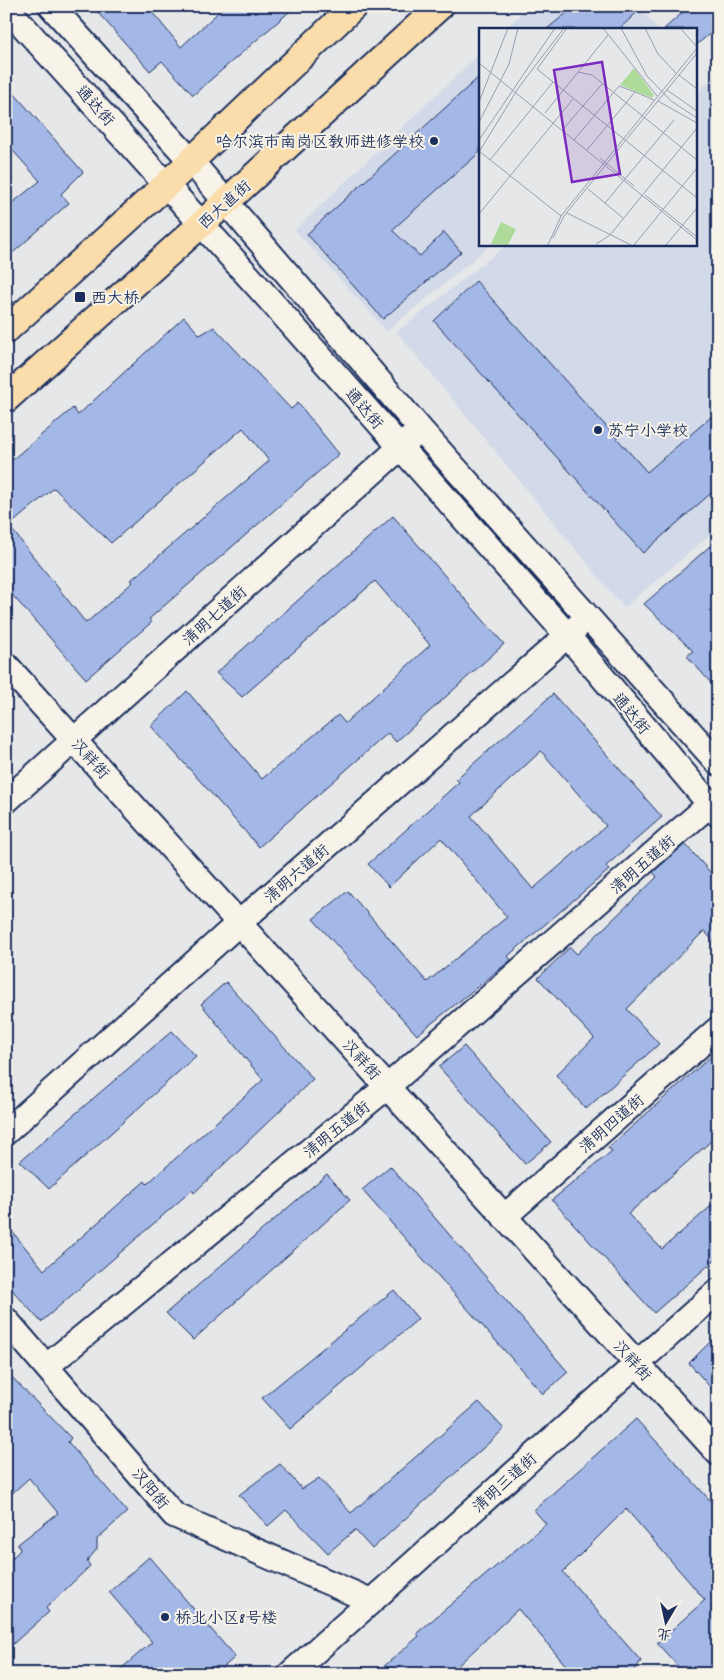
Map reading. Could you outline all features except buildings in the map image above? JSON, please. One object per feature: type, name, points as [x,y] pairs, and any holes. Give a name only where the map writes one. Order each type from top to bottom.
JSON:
[{"type":"main road","points":[[6,330],[167,184],[354,6]]},
{"type":"main road","name":"西大直街","points":[[6,399],[202,224],[440,6]]},
{"type":"street","name":"通达街","points":[[50,6],[191,161],[421,430],[718,763]]},
{"type":"street","name":"通达街","points":[[6,7],[167,184],[567,636],[713,810]]},
{"type":"street","name":"清明七道街","points":[[6,800],[421,430]]},
{"type":"street","name":"清明六道街","points":[[6,1132],[239,923],[588,616]]},
{"type":"street","name":"汉祥街","points":[[6,664],[718,1454]]},
{"type":"street","name":"清明五道街","points":[[47,1366],[387,1087],[713,810]]},
{"type":"street","name":"清明四道街","points":[[504,1217],[718,1029]]},
{"type":"street","name":"清明三道街","points":[[290,1674],[718,1291]]},
{"type":"street","name":"汉阳街","points":[[6,1320],[174,1515],[371,1601]]},
{"type":"shaded area","points":[[529,6],[637,6],[657,28],[506,28]]},
{"type":"shaded area","name":"哈尔滨市南岗区教师进修学校","points":[[479,54],[479,245],[491,245],[387,331],[295,230]]},
{"type":"shaded area","name":"苏宁小学校","points":[[718,75],[718,528],[624,608],[397,332],[507,245],[696,245],[696,92]]},
{"type":"place","name":"哈尔滨市南岗区教师进修学校","points":[[434,141]]},
{"type":"place","name":"西大桥","points":[[80,297]]},
{"type":"place","name":"苏宁小学校","points":[[598,430]]},
{"type":"place","name":"桥北小区8号楼","points":[[165,1617]]}]
